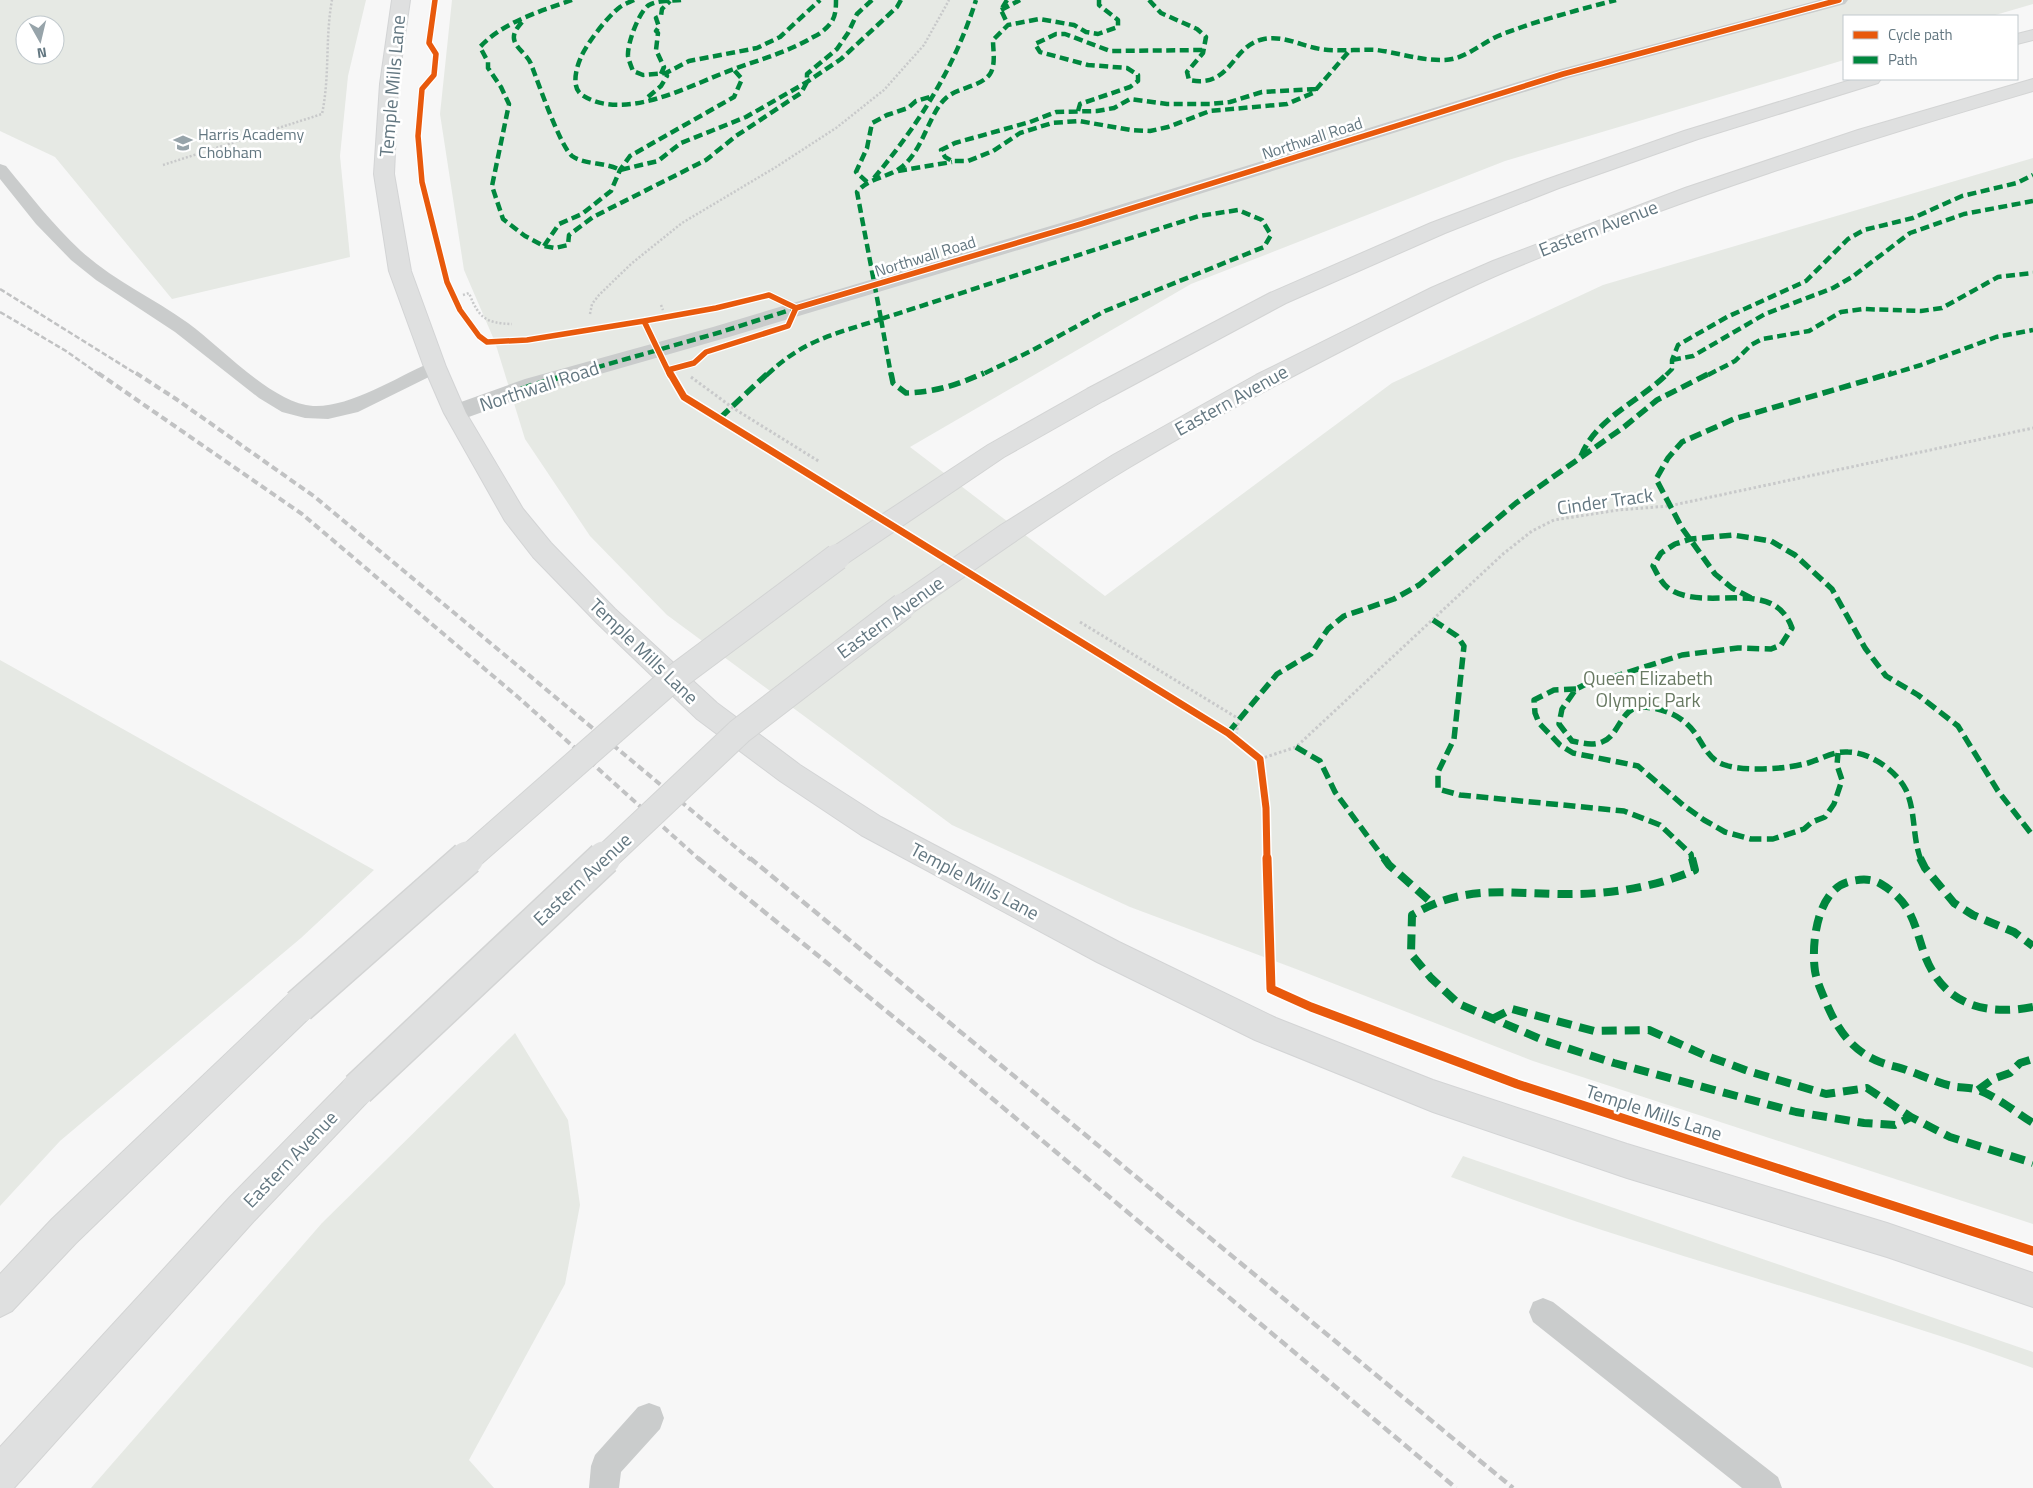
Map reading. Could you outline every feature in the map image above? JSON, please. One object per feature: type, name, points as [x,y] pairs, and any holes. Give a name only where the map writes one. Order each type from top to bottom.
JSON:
[{"type":"main road","name":"Temple Mills Lane","points":[[401,0],[389,84],[384,174],[400,271],[435,367],[455,414],[514,515],[542,550],[606,616],[707,711],[790,773],[871,826],[1108,952],[1266,1029],[1425,1092],[1627,1161],[1887,1240],[2033,1290]]},
{"type":"main road","points":[[2018,39],[2033,35]]},
{"type":"main road","points":[[0,1299],[64,1232],[299,1006],[664,686],[837,557],[996,451],[1095,395],[1278,298],[1438,228],[1552,184],[1691,135],[1869,80]]},
{"type":"main road","name":"Eastern Avenue","points":[[0,1475],[241,1210],[358,1089],[740,731],[903,606],[1010,532],[1121,461],[1272,376],[1439,293],[1518,259],[1692,192],[1865,134],[2033,85]]},
{"type":"street","name":"Northwall Road","points":[[455,414],[533,385],[658,350],[1090,221],[1563,74],[1838,0]]},
{"type":"lane","points":[[0,169],[58,238],[90,266],[192,335],[275,401],[305,412],[320,414],[337,412],[435,367]]},
{"type":"lane","points":[[1543,1312],[1767,1488]]},
{"type":"lane","points":[[604,1488],[606,1466],[649,1418]]},
{"type":"path","points":[[590,318],[592,304],[604,289],[682,222],[836,128],[884,90],[924,45],[949,0]]},
{"type":"path","points":[[163,165],[322,114],[326,100],[331,1]]},
{"type":"path","points":[[463,295],[469,293],[474,308],[481,319],[493,324],[512,324]]},
{"type":"path","points":[[658,350],[644,321],[665,313],[661,305]]},
{"type":"path","points":[[690,376],[733,408],[820,462]]},
{"type":"path","points":[[1080,622],[1239,719],[1238,742]]},
{"type":"path","points":[[1228,733],[1238,742]]},
{"type":"path","points":[[1257,756],[1261,768]]},
{"type":"green space","name":"Harris Academy Chobham","points":[[0,0],[366,0],[348,76],[340,156],[350,257],[172,299],[55,157],[0,131]]},
{"type":"green space","name":"Queen Elizabeth Olympic Park","points":[[452,0],[2033,0],[2033,4],[1995,15],[1843,15],[1843,60],[1505,161],[1191,284],[910,447],[1105,596],[1392,383],[1603,285],[2033,158],[2033,1224],[1533,1061],[1130,907],[952,825],[667,615],[590,536],[525,439],[495,342],[464,270],[440,114]]},
{"type":"green space","points":[[0,660],[374,870],[301,938],[60,1141],[0,1206]]},
{"type":"green space","points":[[515,1033],[568,1120],[580,1205],[565,1284],[469,1460],[494,1488],[91,1488],[322,1223]]},
{"type":"green space","points":[[1463,1156],[2033,1352],[2033,1368],[1882,1317],[1608,1232],[1451,1177]]},
{"type":"railway","points":[[0,289],[138,375]]},
{"type":"railway","points":[[0,312],[66,351],[100,375]]},
{"type":"railway","points":[[98,373],[302,514],[519,698],[700,860]]},
{"type":"railway","points":[[136,373],[315,497],[751,860]]},
{"type":"railway","points":[[698,858],[944,1058],[1456,1488]]},
{"type":"railway","points":[[750,858],[1513,1488]]},
{"type":"marked path","points":[[572,0],[508,26],[486,40],[480,47],[488,62],[488,68],[501,87],[509,104],[492,186],[503,219],[525,236],[544,246],[555,248],[568,245],[569,235],[593,217],[706,160],[736,136],[801,93],[807,82],[807,74],[837,49],[848,33],[857,14],[872,0]]},
{"type":"marked path","points":[[634,0],[621,6],[612,15],[587,43],[579,60],[575,85],[578,92],[590,100],[615,106],[642,102],[673,93],[733,69],[791,49],[824,31],[836,15],[836,0]]},
{"type":"marked path","points":[[681,0],[655,3],[644,9],[635,28],[628,53],[633,71],[643,75],[666,73],[689,61],[757,48],[780,37],[820,0]]},
{"type":"marked path","points":[[522,22],[516,29],[514,38],[518,47],[528,56],[550,113],[570,154],[577,159],[611,165],[620,170],[658,161],[681,143],[746,117],[807,82],[841,59],[897,7],[901,0]]},
{"type":"marked path","points":[[874,178],[906,138],[935,95],[959,48],[976,0]]},
{"type":"marked path","points":[[1007,0],[1001,10],[1008,25]]},
{"type":"marked path","points":[[1001,10],[1020,0]]},
{"type":"marked path","points":[[720,418],[733,408],[782,360],[812,341],[1199,216],[1238,210],[1262,220],[1271,235],[1264,247],[1105,311],[995,369],[960,383],[929,393],[906,393],[893,383],[857,192],[866,183],[897,170],[907,162],[921,142],[938,109],[946,98],[990,74],[993,62],[993,40],[1008,25],[1039,19],[1074,25],[1086,32],[1098,34],[1118,27],[1118,20],[1099,5],[1099,0]]},
{"type":"marked path","points":[[1149,0],[1161,13],[1197,29],[1206,37],[1203,53],[1187,72],[1189,80],[1202,83],[1222,75],[1246,49],[1263,39],[1280,38],[1322,49],[1375,50],[1446,60],[1461,57],[1493,38],[1506,33],[1616,0]]},
{"type":"marked path","points":[[661,74],[664,67],[656,50],[658,33],[656,31],[659,27],[656,18],[661,16],[662,9],[670,1]]},
{"type":"marked path","points":[[1078,111],[1080,104],[1130,87],[1138,81],[1138,75],[1127,68],[1088,65],[1040,52],[1035,44],[1056,34],[1065,34],[1110,51],[1204,50]]},
{"type":"marked path","points":[[1316,89],[1262,92],[1230,102],[1210,104],[1167,104],[1130,99],[1114,108],[1097,111],[1056,112],[1030,122],[955,143],[941,150],[945,157],[952,161],[968,161],[993,151],[1020,133],[1052,123],[1079,121],[1131,130],[1150,131],[1168,127],[1210,111],[1287,104],[1311,95],[1351,49]]},
{"type":"marked path","points":[[544,246],[559,224],[582,214],[611,191],[620,170],[630,156],[734,97],[742,79],[733,69]]},
{"type":"marked path","points":[[648,97],[661,86],[667,76],[666,73]]},
{"type":"marked path","points":[[867,182],[856,172],[867,148],[872,123],[887,115],[908,108],[916,101],[933,96]]},
{"type":"marked path","points":[[898,171],[952,162]]},
{"type":"marked path","points":[[1581,456],[1586,444],[1595,433],[1625,405],[1656,385],[1672,369],[1672,360],[1678,345],[1727,317],[1806,281],[1848,239],[1864,230],[1913,218],[1962,196],[2017,183],[2033,175]]},
{"type":"marked path","points":[[1672,360],[1693,356],[1765,314],[1833,288],[1852,277],[1910,233],[1964,214],[2033,201]]},
{"type":"marked path","points":[[1228,733],[1277,674],[1311,654],[1328,629],[1344,616],[1394,599],[1419,585],[1516,503],[1624,427],[1657,400],[1735,361],[1751,345],[1762,339],[1809,331],[1841,312],[1863,309],[1921,311],[1942,308],[1998,277],[2033,273]]},
{"type":"marked path","points":[[488,402],[533,385],[721,332],[796,308]]},
{"type":"marked path","points":[[1751,598],[1732,588],[1715,574],[1682,528],[1656,479],[1668,458],[1682,442],[1734,419],[1921,365],[1996,337],[2033,330]]},
{"type":"marked path","points":[[2033,836],[1998,791],[1958,726],[1918,695],[1886,676],[1865,648],[1832,589],[1795,555],[1771,541],[1733,535],[1691,539],[1675,544],[1661,553],[1653,566],[1666,586],[1676,592],[1700,597],[1764,600],[1774,605],[1785,614],[1792,628],[1781,645],[1771,649],[1738,648],[1682,655],[1613,677],[1594,680],[1576,689],[1562,709],[1559,724],[1572,741],[1589,744],[1605,741],[1614,732],[1626,714],[1636,707],[1667,712],[1678,716],[1688,724],[1694,730],[1705,750],[1715,760],[1732,767],[1757,768],[1796,765],[1834,753],[1847,751],[1871,758],[1882,764],[1897,777],[1905,788],[1910,800],[1918,852],[1924,867],[1945,894],[1964,910],[2014,932],[2033,946]]},
{"type":"marked path","points":[[1433,620],[1457,636],[1464,646],[1454,739],[1438,772],[1438,789],[1460,795],[1624,811],[1660,825],[1691,854],[1695,870],[1665,882],[1633,889],[1568,894],[1484,892],[1457,896],[1426,907],[1412,915],[1411,954],[1431,978],[1459,1004],[1545,1041],[1614,1063],[1796,1112],[1864,1123],[1895,1125],[1911,1117]]},
{"type":"marked path","points":[[1576,689],[1554,690],[1534,700],[1535,713],[1539,723],[1560,745],[1573,753],[1638,766],[1683,805],[1704,820],[1725,832],[1751,839],[1773,839],[1804,829],[1812,822],[1825,817],[1834,804],[1842,780],[1837,765],[1838,753]]},
{"type":"marked path","points":[[1296,747],[1320,761],[1335,792],[1389,865],[1432,903]]},
{"type":"marked path","points":[[2033,1007],[2002,1011],[1987,1009],[1973,1006],[1960,1000],[1948,991],[1938,980],[1928,961],[1915,921],[1907,908],[1886,887],[1878,882],[1855,880],[1843,883],[1833,891],[1826,901],[1820,914],[1815,942],[1816,972],[1830,1013],[1840,1031],[1852,1046],[1880,1062],[1902,1068],[1937,1082],[1955,1087],[1974,1089],[1984,1093],[2033,1123]]},
{"type":"marked path","points":[[1492,1019],[1512,1009],[1594,1031],[1649,1030],[1704,1055],[1751,1072],[1826,1094],[1867,1088],[1911,1117],[1950,1137],[2033,1163]]},
{"type":"marked path","points":[[1978,1090],[1993,1079],[2010,1073],[2020,1063],[2033,1059]]},
{"type":"cycle path","points":[[435,0],[429,43],[436,54],[434,75],[422,89],[418,136],[422,182],[447,282],[460,310],[479,336],[487,342],[527,340],[644,321],[716,308],[769,295],[796,308],[1081,224],[1563,74],[1839,0]]},
{"type":"cycle path","points":[[668,370],[694,363],[706,352],[788,326],[796,308]]},
{"type":"cycle path","points":[[644,321],[671,376],[684,397],[1228,733],[1260,759],[1266,808],[1271,989],[1311,1007],[1517,1084],[2033,1251]]},
{"type":"place","name":"Harris Academy Chobham","points":[[183,143]]}]
